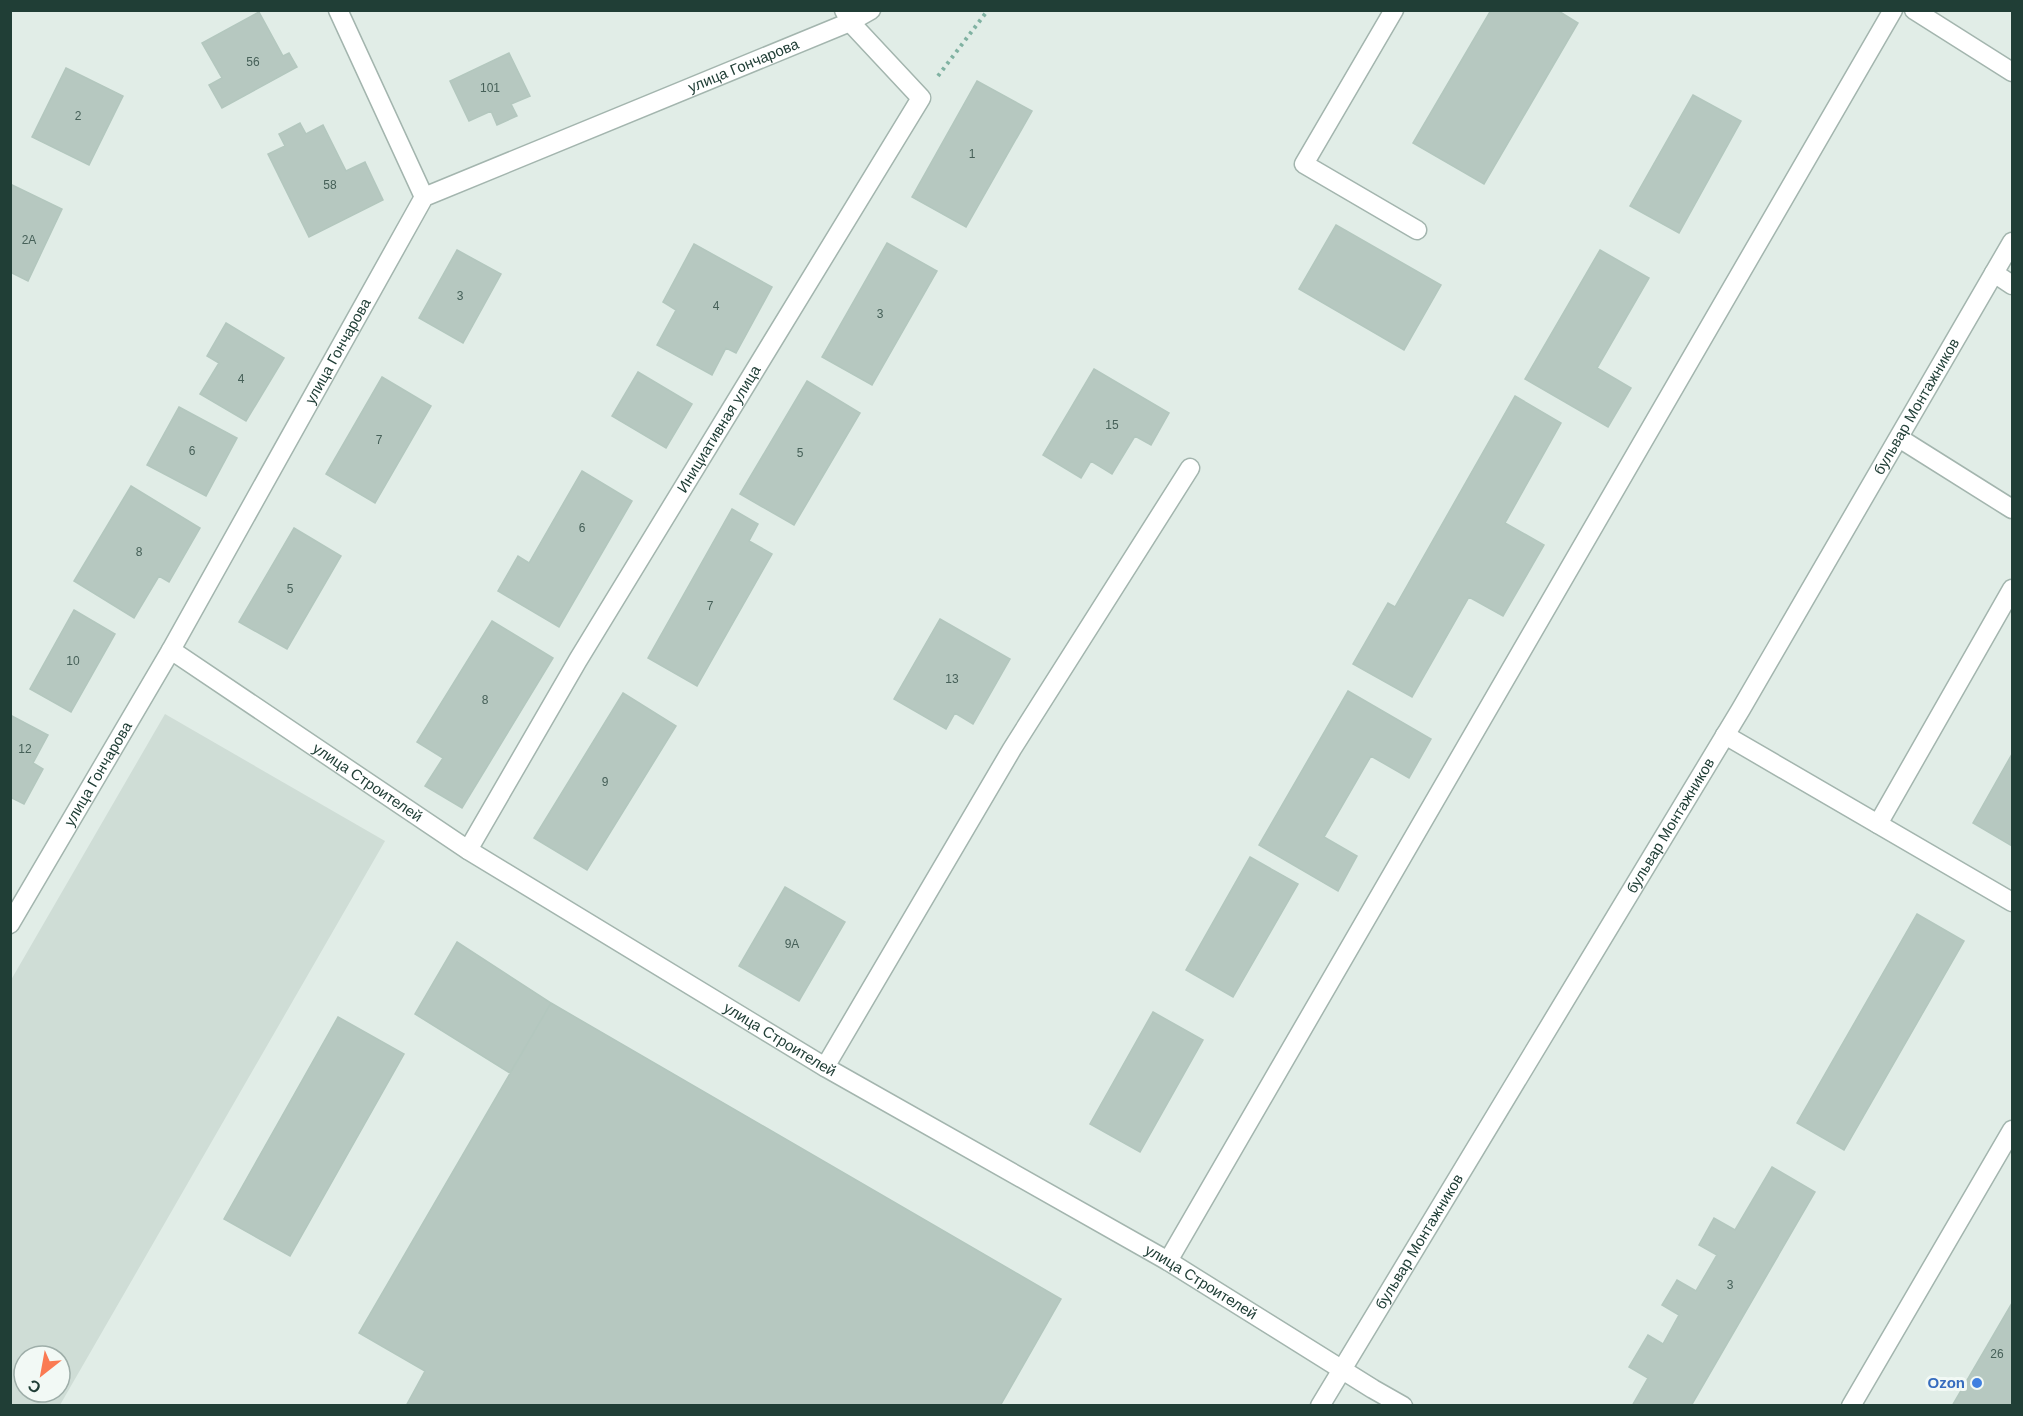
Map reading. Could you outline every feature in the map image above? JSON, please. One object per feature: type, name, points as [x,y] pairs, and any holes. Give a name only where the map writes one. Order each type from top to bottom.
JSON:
[{"type":"street","points":[[338,10],[424,197]]},
{"type":"street","name":"улица Гончарова","points":[[10,924],[171,651],[424,197],[847,16],[871,10]]},
{"type":"street","points":[[1394,10],[1304,164],[1417,230]]},
{"type":"street","points":[[1168,1261],[1893,10]]},
{"type":"street","points":[[1914,10],[2013,72]]},
{"type":"street","points":[[847,16],[921,98]]},
{"type":"street","name":"Инициативная улица","points":[[468,850],[578,660],[921,98]]},
{"type":"street","name":"бульвар Монтажников","points":[[1320,1406],[1725,735],[2013,242]]},
{"type":"street","points":[[1994,273],[2013,285]]},
{"type":"street","points":[[1899,438],[2013,509]]},
{"type":"street","points":[[825,1067],[1012,749],[1190,468]]},
{"type":"street","points":[[1878,824],[2013,589]]},
{"type":"street","name":"улица Строителей","points":[[171,651],[468,850],[825,1067],[1168,1261],[1403,1406]]},
{"type":"street","points":[[1725,735],[2013,902]]},
{"type":"street","points":[[1851,1406],[2013,1130]]},
{"type":"path","points":[[921,98],[988,10]]},
{"type":"shaded area","points":[[165,714],[385,841],[72,1384],[72,1344],[12,1344],[12,1404],[60,1405],[11,1405],[11,980]]},
{"type":"building","points":[[1491,10],[1557,10],[1578,23],[1484,184],[1413,143]]},
{"type":"building","points":[[259,12],[283,56],[289,53],[297,67],[222,108],[209,85],[222,78],[202,43]]},
{"type":"building","points":[[509,53],[530,96],[511,104],[517,116],[497,125],[491,111],[469,121],[450,81]]},
{"type":"building","points":[[66,68],[123,96],[89,165],[32,137]]},
{"type":"building","points":[[977,81],[1032,111],[966,227],[912,197]]},
{"type":"building","points":[[1693,95],[1741,121],[1679,233],[1630,206]]},
{"type":"building","points":[[300,123],[306,134],[323,125],[346,171],[365,162],[383,200],[309,237],[268,154],[285,146],[279,134]]},
{"type":"building","points":[[10,184],[62,209],[28,281],[10,272]]},
{"type":"building","points":[[1336,225],[1441,285],[1404,350],[1299,289]]},
{"type":"building","points":[[887,243],[937,271],[872,385],[822,357]]},
{"type":"building","points":[[694,244],[772,287],[736,353],[726,348],[712,375],[657,345],[676,310],[663,302]]},
{"type":"building","points":[[457,250],[501,274],[463,343],[419,318]]},
{"type":"building","points":[[1600,250],[1649,278],[1597,368],[1631,388],[1608,427],[1525,379]]},
{"type":"building","points":[[226,323],[284,358],[246,421],[200,394],[219,363],[207,356]]},
{"type":"building","points":[[1094,369],[1169,413],[1151,445],[1135,436],[1112,474],[1091,461],[1081,478],[1043,455]]},
{"type":"building","points":[[638,372],[692,404],[666,448],[612,416]]},
{"type":"building","points":[[382,377],[431,406],[375,503],[326,474]]},
{"type":"building","points":[[807,381],[860,413],[794,525],[740,494]]},
{"type":"building","points":[[1515,396],[1561,423],[1505,523],[1544,545],[1503,616],[1469,597],[1412,697],[1353,664],[1388,603],[1395,607]]},
{"type":"building","points":[[179,407],[237,438],[206,496],[147,465]]},
{"type":"building","points":[[582,471],[632,501],[559,627],[498,591],[518,556],[529,563]]},
{"type":"building","points":[[131,486],[200,528],[169,582],[159,576],[134,618],[74,581]]},
{"type":"building","points":[[732,509],[758,524],[749,541],[772,554],[697,686],[648,658]]},
{"type":"building","points":[[294,528],[341,556],[287,649],[239,622]]},
{"type":"building","points":[[74,610],[115,634],[71,712],[30,689]]},
{"type":"building","points":[[940,619],[1010,659],[973,724],[955,713],[946,729],[894,699]]},
{"type":"building","points":[[492,621],[553,658],[462,808],[425,786],[443,758],[417,742]]},
{"type":"building","points":[[1348,691],[1431,739],[1409,778],[1371,756],[1324,837],[1357,856],[1338,891],[1259,845]]},
{"type":"building","points":[[623,693],[676,726],[587,870],[534,838]]},
{"type":"building","points":[[10,715],[48,735],[33,763],[43,769],[24,804],[10,797]]},
{"type":"building","points":[[2012,754],[2012,846],[1973,823]]},
{"type":"building","points":[[1250,857],[1298,884],[1233,997],[1186,970]]},
{"type":"building","points":[[785,887],[845,922],[799,1001],[739,966]]},
{"type":"building","points":[[1917,914],[1964,941],[1844,1150],[1797,1123]]},
{"type":"building","points":[[457,942],[551,1003],[510,1073],[415,1014]]},
{"type":"building","points":[[551,1003],[1061,1299],[1000,1406],[406,1406],[425,1371],[359,1333]]},
{"type":"building","points":[[1153,1012],[1203,1040],[1140,1152],[1090,1124]]},
{"type":"building","points":[[338,1017],[404,1054],[290,1256],[224,1219]]},
{"type":"building","points":[[1772,1167],[1815,1192],[1691,1406],[1632,1406],[1648,1378],[1629,1367],[1648,1335],[1663,1344],[1679,1315],[1662,1305],[1677,1280],[1696,1291],[1717,1255],[1699,1245],[1714,1218],[1735,1230]]},
{"type":"building","points":[[2012,1303],[2012,1406],[1952,1406]]},
{"type":"place","name":"Ozon","points":[[1977,1383]]}]
